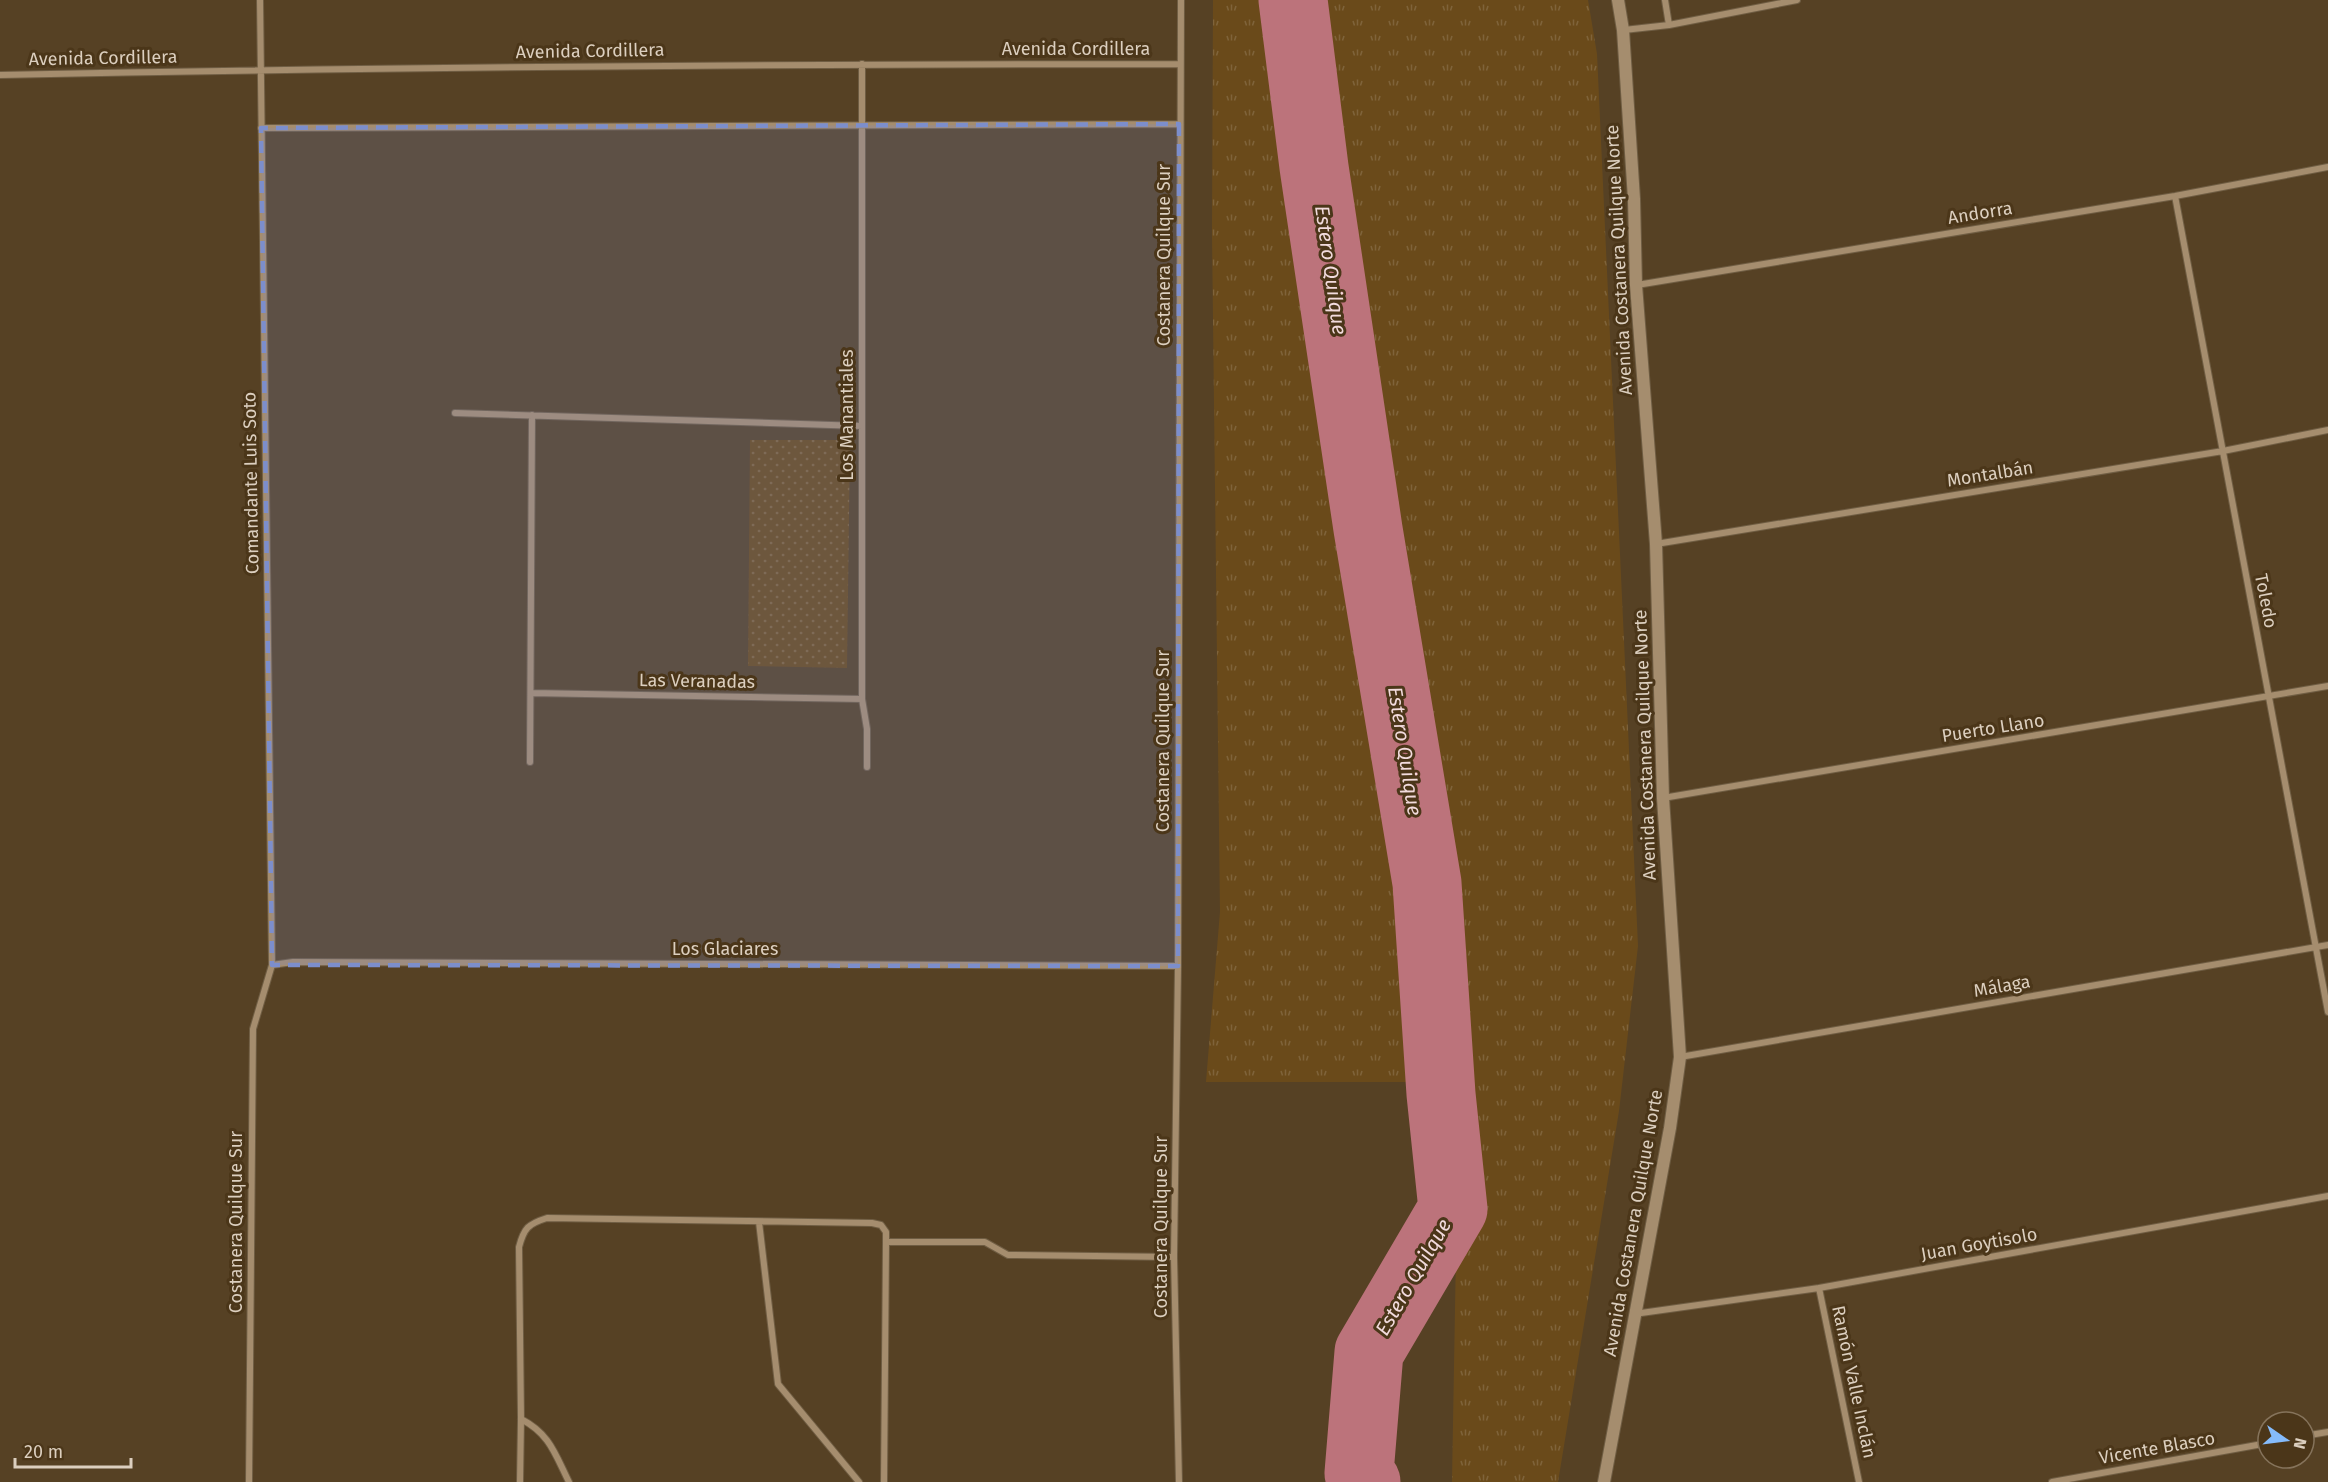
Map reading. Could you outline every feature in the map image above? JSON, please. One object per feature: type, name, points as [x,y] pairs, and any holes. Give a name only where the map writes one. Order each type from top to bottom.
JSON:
[{"type":"main road","name":"Avenida Costanera Quilque Norte","points":[[1604,1482],[1670,1128],[1680,1057],[1663,798],[1656,544],[1636,285],[1634,199],[1623,30],[1618,0]]},
{"type":"street","name":"Comandante Luis Soto","points":[[260,0],[272,965]]},
{"type":"street","name":"Costanera Quilque Sur","points":[[1179,1482],[1174,1257],[1178,966],[1180,0]]},
{"type":"street","points":[[1665,0],[1669,25]]},
{"type":"street","points":[[1623,30],[1669,25],[1797,0]]},
{"type":"street","name":"Los Manantiales","points":[[862,64],[862,699],[867,729],[867,767]]},
{"type":"street","name":"Avenida Cordillera","points":[[0,75],[260,69],[1180,64]]},
{"type":"street","points":[[261,128],[1179,124]]},
{"type":"street","name":"Andorra","points":[[1636,285],[2175,196],[2328,167]]},
{"type":"street","name":"Toledo","points":[[2175,196],[2328,1012]]},
{"type":"street","points":[[454,413],[862,426]]},
{"type":"street","points":[[530,762],[532,416]]},
{"type":"street","name":"Montalbán","points":[[1656,544],[2223,451],[2328,430]]},
{"type":"street","name":"Puerto Llano","points":[[1663,798],[2328,686]]},
{"type":"street","name":"Las Veranadas","points":[[531,693],[862,699]]},
{"type":"street","name":"Málaga","points":[[1680,1057],[2328,945]]},
{"type":"street","name":"Los Glaciares","points":[[272,965],[317,962],[1178,966]]},
{"type":"street","name":"Costanera Quilque Sur","points":[[249,1482],[253,1029],[272,965]]},
{"type":"street","name":"Juan Goytisolo","points":[[1635,1314],[1819,1288],[2328,1196]]},
{"type":"street","points":[[520,1482],[519,1247],[524,1231],[535,1221],[547,1218],[882,1225],[886,1232],[884,1482]]},
{"type":"street","points":[[759,1221],[778,1384],[858,1482]]},
{"type":"street","points":[[886,1242],[985,1242],[1008,1254],[1174,1257]]},
{"type":"street","name":"Ramón Valle Inclán","points":[[1819,1288],[1859,1482]]},
{"type":"street","points":[[521,1419],[547,1437],[569,1482]]},
{"type":"street","name":"Vicente Blasco","points":[[2052,1482],[2256,1445]]},
{"type":"highlighted area","points":[[1179,124],[1178,966],[272,965],[261,128]]},
{"type":"green space","points":[[1213,0],[1588,0],[1597,54],[1638,946],[1619,1111],[1558,1482],[1452,1482],[1459,1082],[1206,1082],[1220,912],[1212,233]]},
{"type":"green space","points":[[750,440],[850,440],[847,668],[748,666]]},
{"type":"waterway","name":"Estero Quilque","points":[[1293,0],[1314,167],[1368,529],[1427,883],[1441,1094],[1453,1209],[1369,1352],[1359,1473],[1366,1482]]}]
